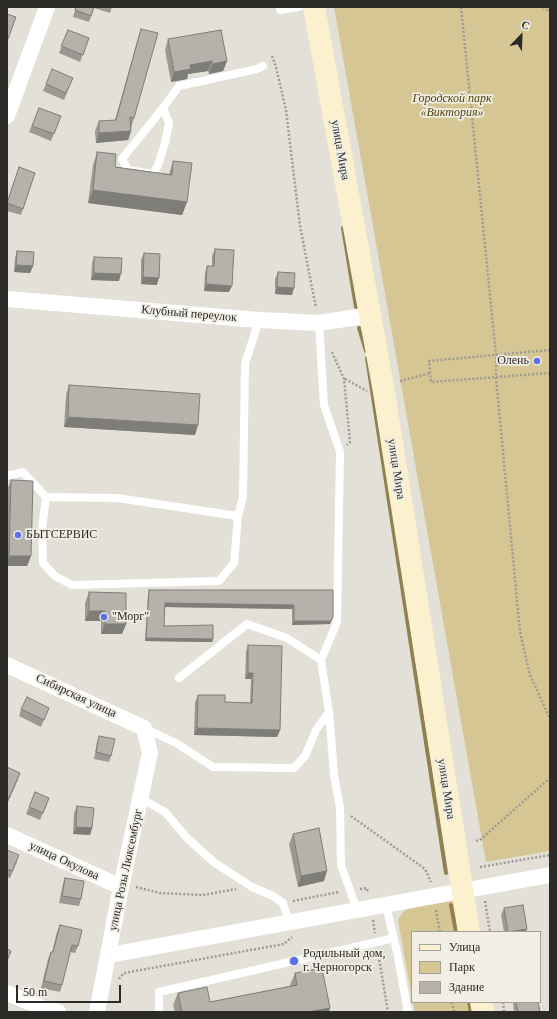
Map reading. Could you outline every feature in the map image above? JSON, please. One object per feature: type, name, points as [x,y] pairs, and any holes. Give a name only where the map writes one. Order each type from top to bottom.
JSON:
[{"type":"main road","name":"улица Мира","points":[[314,7],[384,392],[469,931]]},
{"type":"street","points":[[7,116],[47,7]]},
{"type":"street","name":"Клубный переулок","points":[[7,299],[259,320],[319,323],[370,315]]},
{"type":"street","name":"Сибирская улица","points":[[7,665],[144,728]]},
{"type":"street","name":"улица Розы Люксембург","points":[[97,1012],[121,887],[150,753],[144,728]]},
{"type":"street","name":"улица Окулова","points":[[7,835],[121,887]]},
{"type":"street","points":[[109,955],[292,929],[357,910],[550,875]]},
{"type":"street","points":[[7,993],[45,1009],[58,1012]]},
{"type":"lane","points":[[280,10],[300,7]]},
{"type":"lane","points":[[163,108],[169,123],[158,166],[153,174],[128,170],[122,159],[179,86],[257,69],[263,66]]},
{"type":"lane","points":[[46,497],[42,529],[43,563],[55,576],[72,585],[218,581],[234,563],[238,516],[243,497],[245,364],[259,320]]},
{"type":"lane","points":[[319,323],[324,405],[340,452],[337,622],[322,660],[329,712],[334,775],[340,808],[341,866],[357,910]]},
{"type":"lane","points":[[7,476],[23,472],[46,497],[117,498],[238,516]]},
{"type":"lane","points":[[179,678],[247,624],[288,638],[322,660]]},
{"type":"lane","points":[[144,728],[176,743],[213,767],[294,768],[305,756],[316,730],[329,712]]},
{"type":"lane","points":[[140,798],[165,812],[187,838],[215,863],[252,887],[273,896],[283,903],[292,929]]},
{"type":"lane","points":[[386,905],[408,1012]]},
{"type":"lane","points":[[160,1012],[159,992],[394,938]]},
{"type":"path","points":[[461,7],[496,355],[496,378],[520,632],[530,675],[550,719]]},
{"type":"path","points":[[543,7],[550,12]]},
{"type":"path","points":[[272,56],[286,110],[300,226],[319,323]]},
{"type":"path","points":[[550,350],[429,361],[432,382],[550,373]]},
{"type":"path","points":[[400,381],[430,373]]},
{"type":"path","points":[[340,452],[350,442],[344,378],[373,394]]},
{"type":"path","points":[[476,841],[481,839],[550,778]]},
{"type":"path","points":[[340,808],[425,869],[431,882]]},
{"type":"path","points":[[480,868],[550,855]]},
{"type":"path","points":[[121,887],[134,887],[160,893],[203,895],[252,887]]},
{"type":"path","points":[[283,903],[350,890]]},
{"type":"path","points":[[485,900],[490,931]]},
{"type":"path","points":[[435,907],[440,931]]},
{"type":"path","points":[[372,918],[388,1012]]},
{"type":"path","points":[[116,983],[124,973],[284,944],[292,929]]},
{"type":"green space","name":"Городской парк «Виктория»","points":[[334,7],[550,7],[550,851],[486,862]]},
{"type":"green space","points":[[454,900],[460,931],[411,931],[411,992],[398,920],[403,912],[408,909]]},
{"type":"green space","points":[[413,1003],[472,1003],[474,1012],[415,1012]]},
{"type":"building","points":[[76,7],[94,7],[91,16],[75,10]]},
{"type":"building","points":[[7,14],[16,17],[8,39],[7,39]]},
{"type":"building","points":[[141,29],[158,33],[134,118],[130,117],[131,131],[99,133],[99,121],[116,120]]},
{"type":"building","points":[[68,30],[89,38],[83,55],[61,46]]},
{"type":"building","points":[[221,30],[227,61],[212,64],[212,61],[190,65],[191,69],[174,72],[168,39]]},
{"type":"building","points":[[52,69],[73,78],[66,93],[46,84]]},
{"type":"building","points":[[39,108],[61,116],[54,134],[32,126]]},
{"type":"building","points":[[97,152],[116,154],[115,167],[172,175],[173,161],[192,163],[187,202],[93,190]]},
{"type":"building","points":[[19,167],[35,173],[23,209],[7,203]]},
{"type":"building","points":[[215,249],[234,250],[232,286],[206,284],[207,266],[214,266]]},
{"type":"building","points":[[17,251],[34,252],[33,266],[16,265]]},
{"type":"building","points":[[144,253],[160,254],[159,278],[143,277]]},
{"type":"building","points":[[94,257],[122,258],[121,274],[94,273]]},
{"type":"building","points":[[278,272],[295,273],[294,288],[277,287]]},
{"type":"building","points":[[69,385],[200,394],[198,425],[68,417]]},
{"type":"building","name":"БЫТСЕРВИС","points":[[11,480],[33,481],[31,556],[9,556]]},
{"type":"building","points":[[149,590],[333,590],[333,617],[331,621],[294,621],[294,605],[165,603],[164,626],[213,625],[213,639],[146,638]]},
{"type":"building","points":[[89,592],[126,593],[126,624],[105,624],[105,611],[89,611]]},
{"type":"building","points":[[248,645],[282,646],[280,730],[197,728],[198,695],[225,695],[225,702],[252,703],[253,673],[248,673]]},
{"type":"building","points":[[27,697],[49,708],[44,720],[21,709]]},
{"type":"building","points":[[99,736],[115,739],[111,756],[96,752]]},
{"type":"building","points":[[7,767],[20,773],[9,798],[7,797]]},
{"type":"building","points":[[35,792],[49,798],[43,813],[29,807]]},
{"type":"building","points":[[77,806],[94,808],[92,828],[76,827]]},
{"type":"building","points":[[319,828],[327,871],[301,876],[293,834]]},
{"type":"building","points":[[7,850],[19,855],[12,871],[7,869]]},
{"type":"building","points":[[65,878],[84,881],[81,899],[62,896]]},
{"type":"building","points":[[523,905],[527,929],[508,931],[504,908]]},
{"type":"building","points":[[60,925],[82,930],[78,946],[72,945],[62,985],[44,981],[51,952],[53,952]]},
{"type":"building","points":[[7,949],[11,951],[7,961]]},
{"type":"building","points":[[322,968],[330,1008],[308,1012],[182,1012],[178,993],[207,987],[210,1002],[297,985],[295,973]]},
{"type":"building","points":[[516,1003],[538,1003],[540,1012],[518,1012]]},
{"type":"waterway","points":[[343,228],[356,307]]},
{"type":"waterway","points":[[359,328],[366,351]]},
{"type":"waterway","points":[[367,358],[446,873]]},
{"type":"waterway","points":[[451,905],[456,931]]},
{"type":"waterway","points":[[469,1003],[471,1012]]},
{"type":"place","name":"Олень","points":[[537,361]]},
{"type":"place","name":"БЫТСЕРВИС","points":[[18,535]]},
{"type":"place","name":"\"Морг\"","points":[[104,617]]},
{"type":"place","name":"Родильный дом, г. Черногорск","points":[[294,961]]}]
